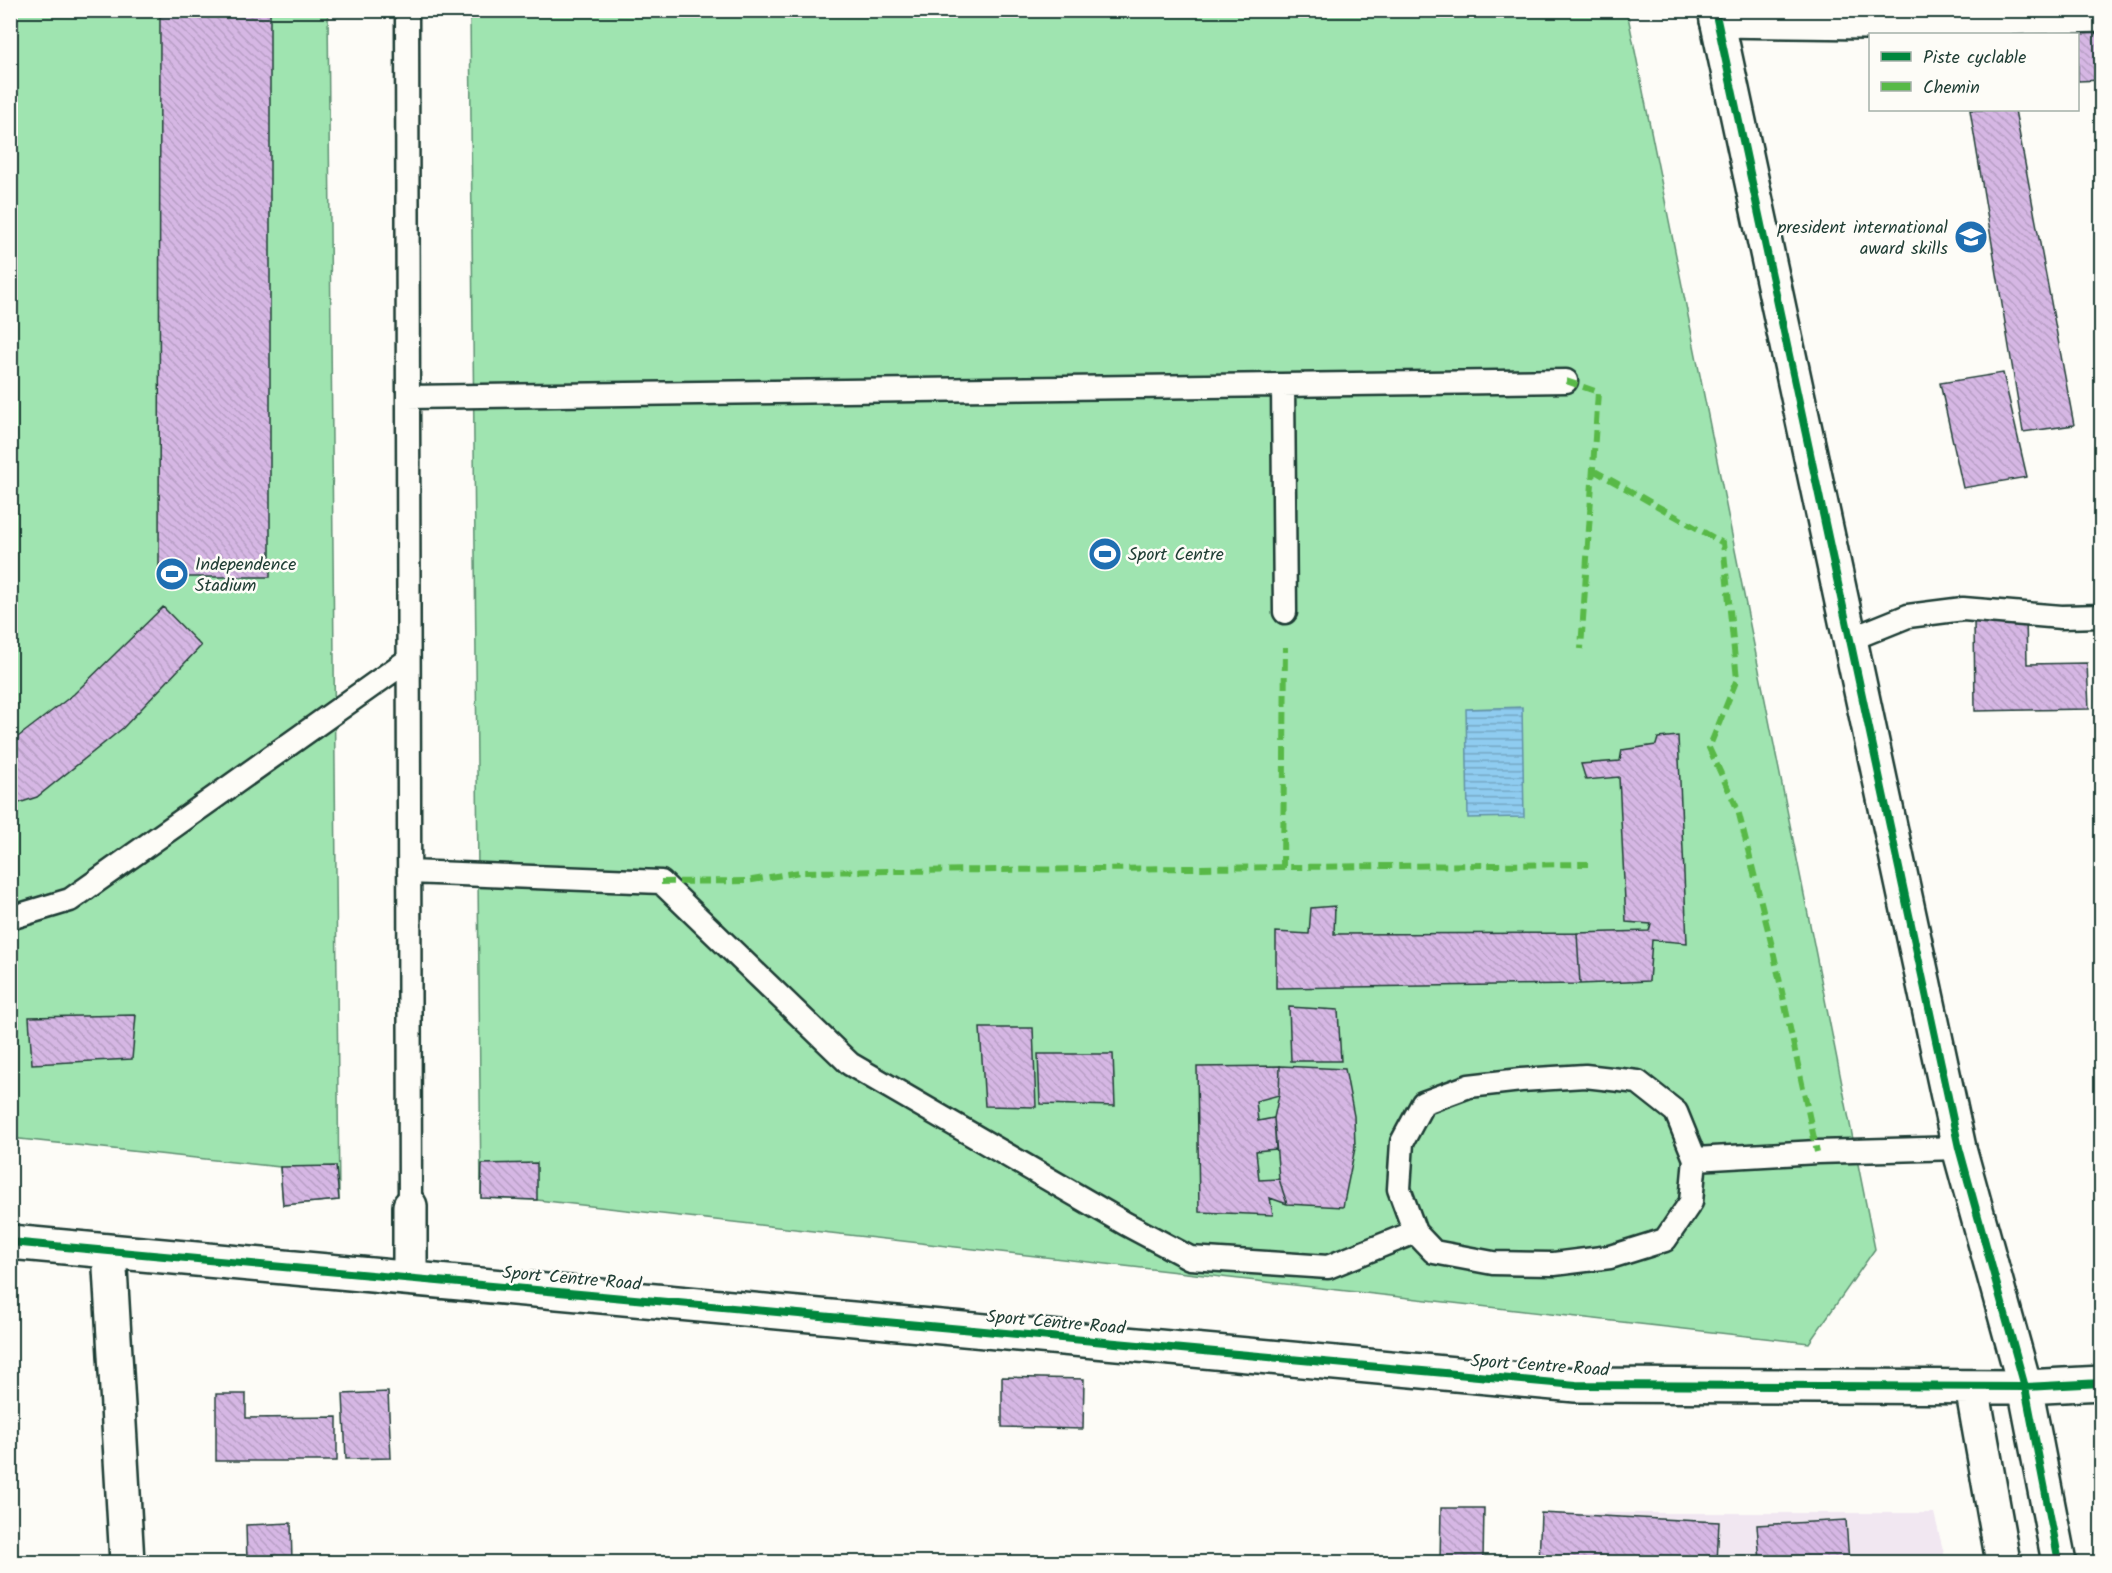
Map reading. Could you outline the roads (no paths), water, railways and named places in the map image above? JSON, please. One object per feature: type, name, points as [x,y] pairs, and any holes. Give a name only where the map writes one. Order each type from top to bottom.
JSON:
[{"type":"street","points":[[2060,1563],[2025,1387],[1959,1148],[1716,15],[2102,15]]},
{"type":"street","points":[[410,1206],[410,1278]]},
{"type":"street","name":"Sport Centre Road","points":[[10,1242],[1576,1385],[2025,1387],[2102,1383]]},
{"type":"street","points":[[109,1251],[127,1563]]},
{"type":"street","points":[[1972,1387],[2003,1563]]},
{"type":"lane","points":[[407,10],[410,1206]]},
{"type":"lane","points":[[408,397],[1566,381]]},
{"type":"lane","points":[[1283,385],[1285,612]]},
{"type":"lane","points":[[1851,639],[1908,616],[1963,609],[2061,617],[2102,616]]},
{"type":"lane","points":[[10,918],[70,900],[408,660]]},
{"type":"lane","points":[[409,872],[661,882],[850,1064],[1126,1224],[1190,1258],[1328,1267],[1415,1232]]},
{"type":"lane","points":[[1585,1076],[1638,1082],[1676,1112],[1695,1159],[1691,1202],[1665,1240],[1610,1257],[1554,1264],[1493,1263],[1434,1252],[1415,1232],[1399,1189],[1402,1142],[1423,1103],[1469,1086],[1521,1080],[1585,1076]]},
{"type":"lane","points":[[1695,1159],[1817,1152],[1959,1148]]},
{"type":"water","points":[[1522,707],[1524,817],[1468,818],[1466,709]]},
{"type":"place","name":"president international award skills","points":[[1971,237]]},
{"type":"place","name":"Sport Centre","points":[[1105,554]]},
{"type":"place","name":"Independence Stadium","points":[[172,574]]}]
